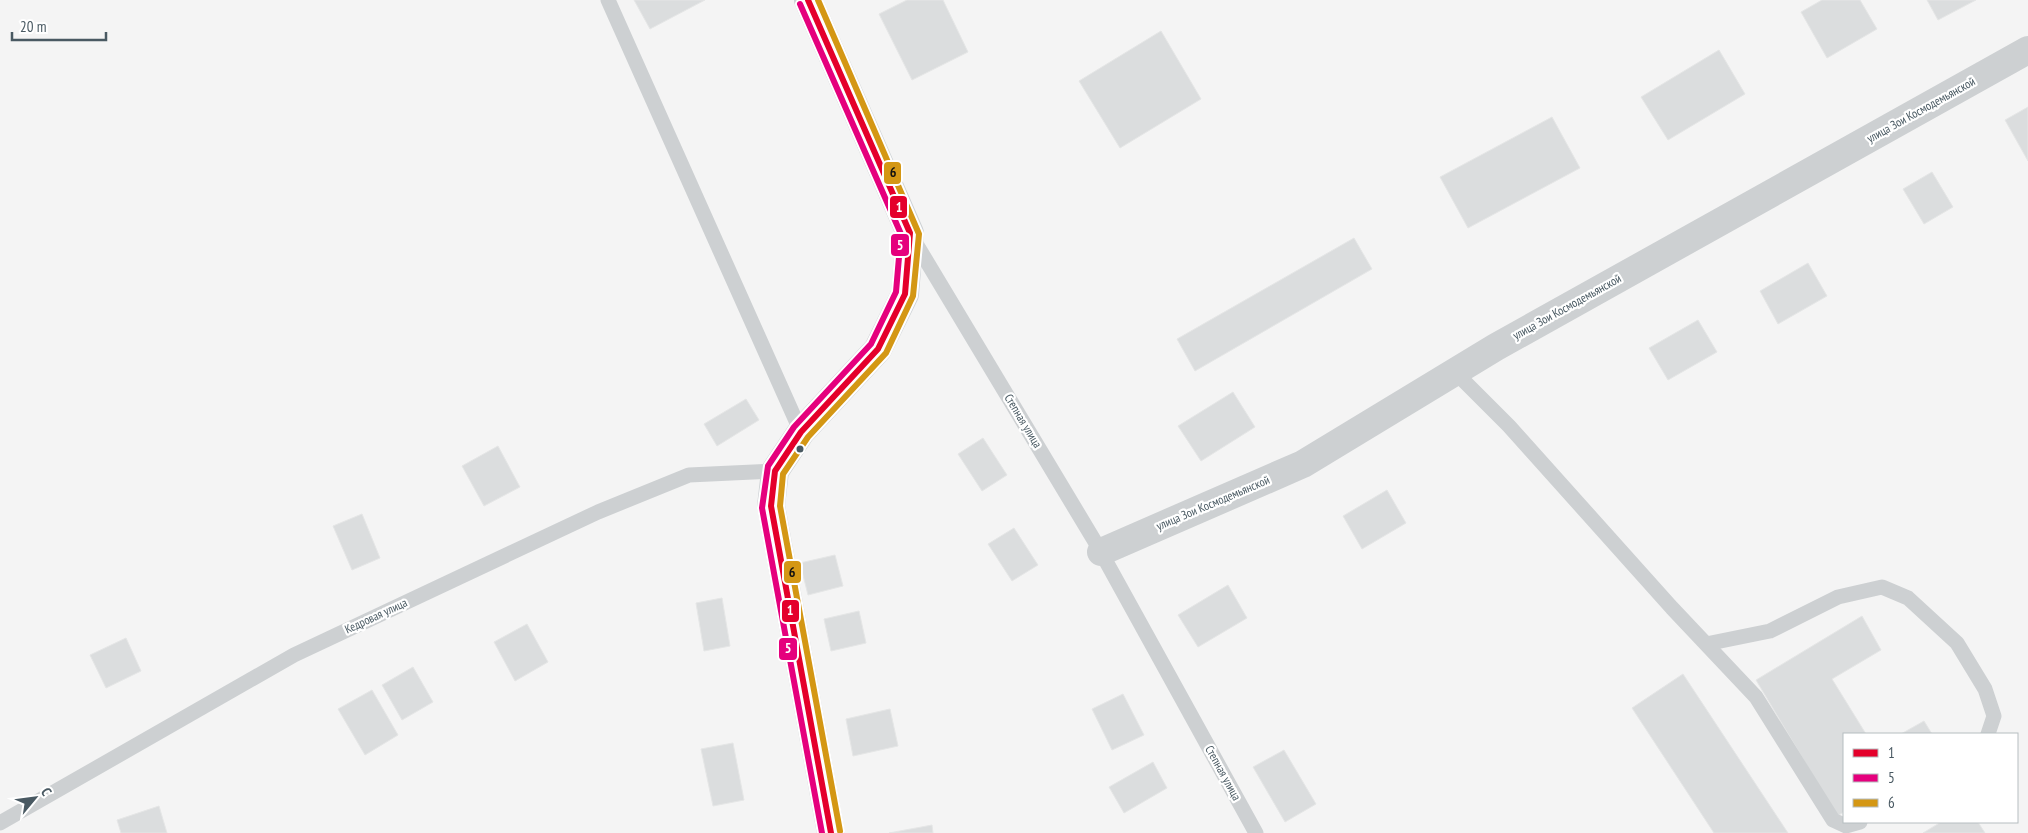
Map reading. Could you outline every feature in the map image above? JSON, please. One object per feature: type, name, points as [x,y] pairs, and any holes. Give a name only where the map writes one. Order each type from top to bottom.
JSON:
[{"type":"street","name":"Степная улица","points":[[808,0],[910,233]]},
{"type":"street","name":"улица Зои Космодемьянской","points":[[1101,552],[1303,464],[1496,347],[2028,50]]},
{"type":"street","points":[[831,833],[771,506],[775,470],[801,432],[878,349],[905,294],[910,233]]},
{"type":"lane","points":[[608,0],[801,432]]},
{"type":"lane","name":"Степная улица","points":[[910,233],[1101,552],[1256,833]]},
{"type":"lane","points":[[1455,372],[1509,426],[1756,697],[1833,820],[1846,826],[1856,823]]},
{"type":"lane","name":"Кедровая улица","points":[[0,823],[294,654],[598,512],[690,475],[775,470]]},
{"type":"lane","points":[[1706,644],[1770,631],[1838,597],[1882,587],[1908,598],[1957,643],[1985,689],[1994,716],[1988,733]]},
{"type":"building","points":[[634,0],[705,0],[650,29]]},
{"type":"building","points":[[907,0],[943,0],[968,52],[912,80],[879,14]]},
{"type":"building","points":[[1822,0],[1860,0],[1877,29],[1827,58],[1801,12]]},
{"type":"building","points":[[1927,0],[1976,0],[1938,20]]},
{"type":"building","points":[[1161,31],[1201,99],[1120,148],[1079,81]]},
{"type":"building","points":[[1719,50],[1745,94],[1668,140],[1641,97]]},
{"type":"building","points":[[2028,107],[2028,161],[2005,120]]},
{"type":"building","points":[[1552,117],[1580,168],[1468,228],[1440,177]]},
{"type":"building","points":[[1932,172],[1953,207],[1924,224],[1903,189]]},
{"type":"building","points":[[1354,238],[1372,269],[1195,371],[1177,339]]},
{"type":"building","points":[[1808,263],[1827,296],[1778,324],[1760,291]]},
{"type":"building","points":[[1698,320],[1717,352],[1668,380],[1649,348]]},
{"type":"building","points":[[1233,392],[1255,427],[1201,461],[1178,426]]},
{"type":"building","points":[[746,399],[759,420],[717,446],[704,424]]},
{"type":"building","points":[[983,438],[1007,475],[982,491],[958,454]]},
{"type":"building","points":[[498,446],[520,487],[484,506],[462,466]]},
{"type":"building","points":[[1387,490],[1406,523],[1362,549],[1343,516]]},
{"type":"building","points":[[362,514],[380,558],[352,570],[333,526]]},
{"type":"building","points":[[1014,528],[1038,565],[1012,581],[988,544]]},
{"type":"building","points":[[835,555],[843,586],[808,595],[800,563]]},
{"type":"building","points":[[1228,585],[1247,618],[1198,647],[1178,615]]},
{"type":"building","points":[[722,598],[730,646],[704,651],[696,603]]},
{"type":"building","points":[[859,611],[866,643],[831,651],[824,619]]},
{"type":"building","points":[[1862,616],[1881,650],[1832,679],[1865,733],[1843,733],[1843,813],[1837,816],[1756,680]]},
{"type":"building","points":[[527,624],[548,662],[515,681],[494,642]]},
{"type":"building","points":[[126,638],[141,671],[106,688],[90,655]]},
{"type":"building","points":[[413,667],[433,702],[402,720],[382,685]]},
{"type":"building","points":[[1683,674],[1788,833],[1714,833],[1632,708]]},
{"type":"building","points":[[372,690],[398,735],[365,755],[338,709]]},
{"type":"building","points":[[1123,694],[1144,735],[1112,750],[1092,709]]},
{"type":"building","points":[[890,709],[898,746],[853,756],[846,719]]},
{"type":"building","points":[[1924,721],[1931,733],[1903,733]]},
{"type":"building","points":[[733,743],[744,800],[713,806],[701,749]]},
{"type":"building","points":[[1284,750],[1316,804],[1285,822],[1253,767]]},
{"type":"building","points":[[1153,762],[1167,788],[1124,813],[1109,787]]},
{"type":"building","points":[[159,806],[167,833],[121,833],[117,820]]},
{"type":"building","points":[[1939,823],[1979,823],[1985,833],[1923,833]]},
{"type":"building","points":[[932,825],[933,833],[889,833]]},
{"type":"transit line","name":"1","points":[[808,0],[910,233],[905,294],[878,349],[801,432],[775,471],[771,506],[831,833]]},
{"type":"transit line","name":"6","points":[[818,0],[919,234],[913,296],[886,353],[808,437],[783,474],[780,506],[840,831]]},
{"type":"transit line","name":"5","points":[[800,4],[901,234],[896,292],[871,344],[794,427],[768,466],[762,508],[822,833]]}]
